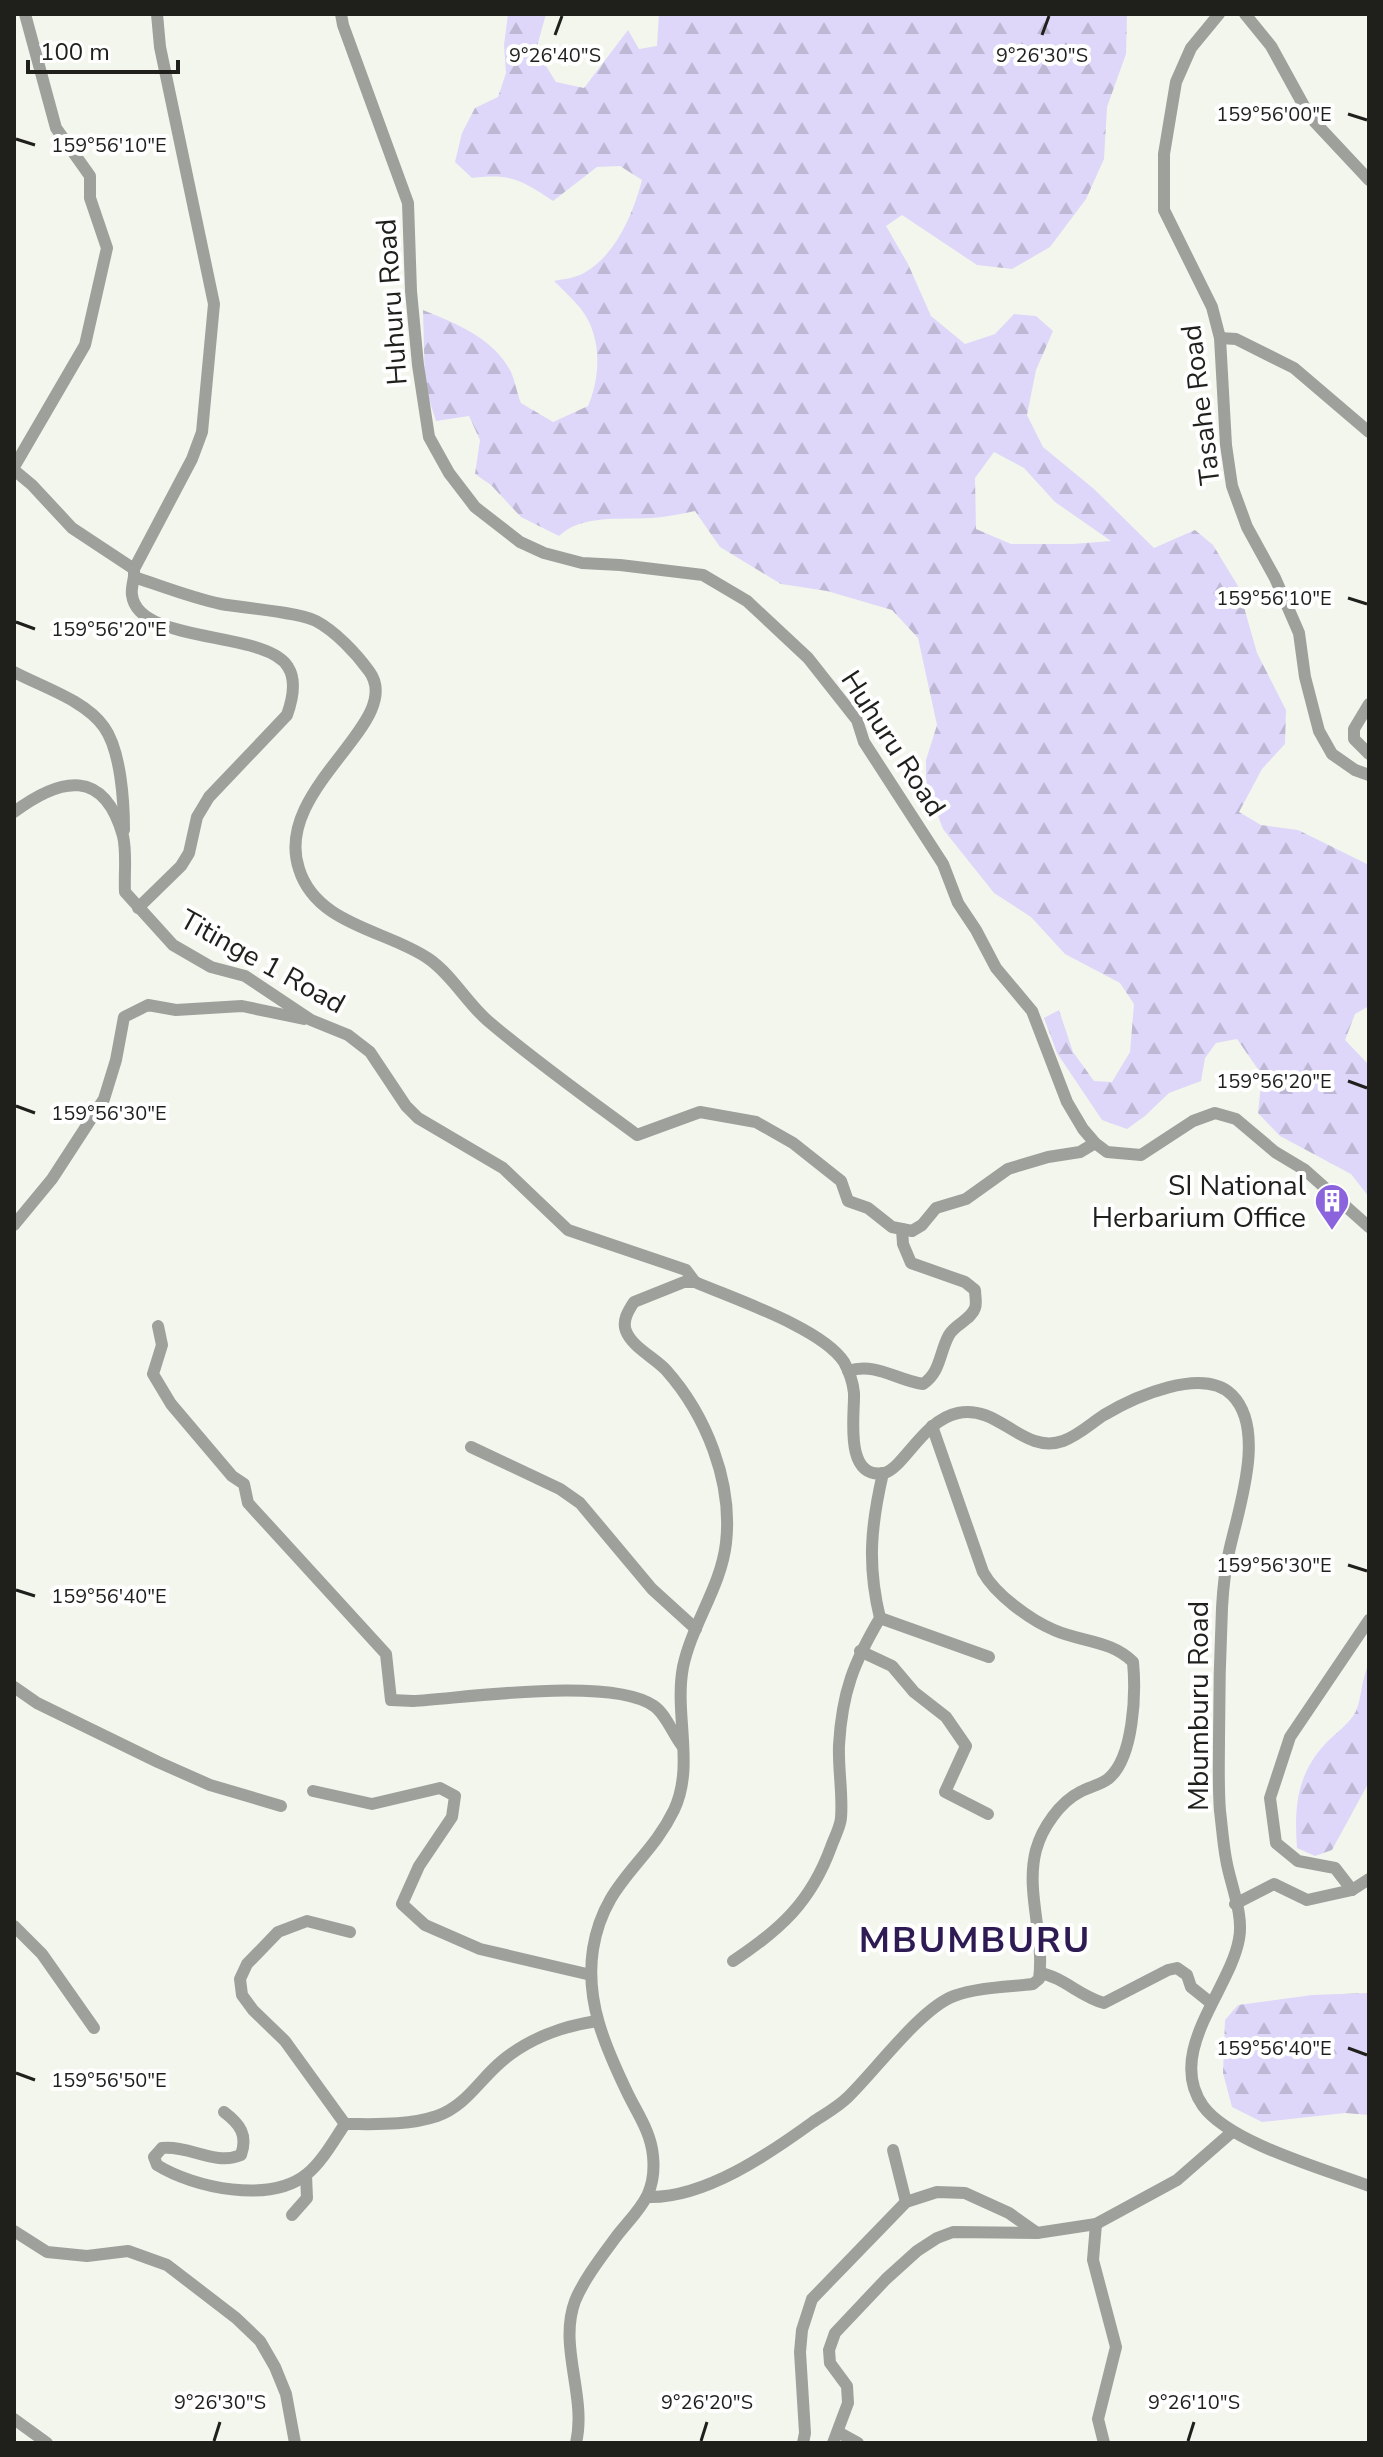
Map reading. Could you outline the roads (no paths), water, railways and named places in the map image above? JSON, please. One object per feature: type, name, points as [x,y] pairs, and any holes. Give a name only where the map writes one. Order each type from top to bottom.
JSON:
[{"type":"street","points":[[25,14],[56,128],[90,176],[90,198],[107,248],[85,345],[14,469],[72,528],[134,573],[217,603],[313,620],[331,631],[371,673],[376,694],[370,715],[317,784],[300,817],[295,842],[299,870],[312,893],[334,914],[430,959],[485,1019],[637,1135],[700,1112],[756,1122],[793,1143],[841,1181],[848,1201],[868,1208],[892,1227],[912,1231],[922,1225],[936,1208],[966,1199],[1008,1169],[1048,1157],[1080,1152],[1095,1143],[1107,1152],[1141,1155],[1193,1121],[1215,1113],[1236,1119],[1275,1152],[1305,1170],[1369,1227]]},
{"type":"street","points":[[138,908],[181,866],[189,853],[197,817],[209,797],[287,715],[292,702],[288,666],[274,655],[148,619],[136,609],[131,594],[134,573],[192,459],[202,432],[214,304],[160,47],[157,14]]},
{"type":"street","name":"Huhuru Road","points":[[341,14],[408,203],[411,291],[422,394],[429,437],[449,473],[475,507],[520,542],[544,553],[582,563],[703,575],[747,601],[808,658],[857,720],[864,742],[943,864],[958,903],[996,968],[1032,1011],[1067,1102],[1095,1143]]},
{"type":"street","name":"Tasahe Road","points":[[1219,14],[1191,48],[1176,82],[1164,154],[1164,210],[1212,307],[1220,338],[1226,445],[1232,486],[1247,527],[1275,578],[1299,633],[1305,677],[1319,731],[1332,754],[1355,770],[1369,775]]},
{"type":"street","points":[[1245,14],[1271,46],[1310,117],[1369,180]]},
{"type":"street","points":[[1220,338],[1236,339],[1294,368],[1369,432]]},
{"type":"street","points":[[14,672],[78,705],[103,725],[114,745],[124,811],[124,838]]},
{"type":"street","points":[[1369,704],[1354,729],[1354,739],[1369,754]]},
{"type":"street","name":"Titinge 1 Road","points":[[14,812],[32,798],[67,784],[87,785],[112,808],[124,838],[125,892],[173,945],[211,967],[245,976],[311,1020],[348,1035],[370,1052],[406,1106],[418,1118],[503,1168],[568,1230],[686,1270],[695,1282]]},
{"type":"street","points":[[14,1225],[52,1179],[104,1099],[116,1060],[124,1017],[148,1005],[176,1010],[242,1006],[311,1020]]},
{"type":"street","points":[[848,1371],[874,1368],[908,1382],[923,1384],[931,1378],[939,1364],[950,1333],[971,1316],[976,1306],[975,1290],[965,1282],[911,1263],[903,1244],[902,1229]]},
{"type":"street","points":[[576,2443],[580,2413],[570,2332],[575,2300],[616,2237],[649,2197],[653,2157],[650,2136],[627,2092],[597,2021],[591,1998],[597,1931],[606,1906],[619,1884],[663,1830],[675,1808],[680,1792],[683,1747],[683,1669],[719,1573],[726,1541],[718,1466],[700,1417],[664,1368],[629,1337],[624,1328],[634,1302],[684,1282],[695,1282],[809,1333],[833,1349],[848,1371],[853,1388],[851,1434],[859,1460],[866,1468],[883,1473],[874,1511],[871,1548],[873,1587],[880,1618],[860,1651],[846,1686],[839,1744],[841,1821],[816,1881],[777,1931],[733,1961]]},
{"type":"street","points":[[158,1326],[162,1345],[153,1374],[171,1404],[232,1476],[244,1484],[248,1503],[386,1654],[391,1700],[592,1691],[631,1696],[656,1707],[683,1747]]},
{"type":"street","name":"Mbumburu Road","points":[[883,1473],[892,1469],[932,1426],[959,1412],[978,1412],[995,1417],[1026,1439],[1054,1444],[1143,1395],[1172,1387],[1208,1383],[1231,1393],[1240,1405],[1248,1436],[1248,1461],[1223,1587],[1219,1656],[1220,1806],[1240,1936],[1195,2044],[1191,2066],[1192,2084],[1203,2105],[1232,2132]]},
{"type":"street","points":[[649,2197],[687,2192],[736,2170],[783,2143],[846,2099],[907,2033],[953,1996],[1033,1984],[1039,1979],[1033,1886],[1036,1850],[1042,1835],[1061,1808],[1080,1792],[1110,1778],[1124,1757],[1135,1679],[1133,1662],[1109,1646],[1055,1631],[1028,1616],[993,1588],[983,1572],[932,1426]]},
{"type":"street","points":[[471,1447],[560,1489],[580,1503],[652,1589],[696,1629]]},
{"type":"street","points":[[880,1618],[989,1657]]},
{"type":"street","points":[[1352,1890],[1335,1868],[1298,1861],[1276,1843],[1270,1798],[1290,1737],[1369,1620]]},
{"type":"street","points":[[860,1651],[892,1666],[914,1692],[946,1717],[966,1746],[945,1792],[988,1814]]},
{"type":"street","points":[[14,1687],[37,1703],[171,1768],[210,1785],[281,1806]]},
{"type":"street","points":[[313,1791],[372,1804],[440,1788],[455,1796],[452,1817],[419,1866],[402,1904],[425,1925],[480,1949],[591,1975]]},
{"type":"street","points":[[1235,1904],[1274,1884],[1307,1900],[1352,1890],[1369,1879]]},
{"type":"street","points":[[345,2124],[285,2041],[242,1995],[240,1979],[247,1964],[278,1932],[307,1921],[350,1932]]},
{"type":"street","points":[[14,1926],[42,1954],[94,2028]]},
{"type":"street","points":[[1040,1973],[1051,1975],[1089,1999],[1104,2003],[1177,1968],[1187,1975],[1191,1987],[1211,2003]]},
{"type":"street","points":[[345,2124],[400,2123],[438,2116],[471,2096],[502,2061],[540,2038],[573,2024],[597,2021]]},
{"type":"street","points":[[224,2112],[242,2128],[245,2144],[241,2155],[229,2160],[174,2146],[162,2148],[154,2157],[157,2165],[209,2187],[244,2191],[277,2187],[306,2175],[345,2124]]},
{"type":"street","points":[[858,2443],[836,2438],[848,2403],[847,2386],[830,2363],[829,2350],[835,2333],[917,2251],[937,2238],[953,2232],[1037,2233],[1096,2224],[1177,2180],[1232,2132],[1369,2186]]},
{"type":"street","points":[[893,2150],[906,2202]]},
{"type":"street","points":[[292,2215],[307,2198],[306,2175]]},
{"type":"street","points":[[803,2443],[800,2352],[802,2330],[812,2299],[906,2202],[937,2192],[965,2193],[1009,2213],[1037,2233]]},
{"type":"street","points":[[1096,2224],[1093,2260],[1116,2347],[1098,2419],[1104,2443]]},
{"type":"street","points":[[14,2231],[47,2252],[87,2256],[128,2251],[167,2265],[236,2318],[260,2341],[286,2394],[295,2443]]},
{"type":"street","points":[[14,2419],[47,2443]]},
{"type":"place","name":"SI National Herbarium Office","points":[[1332,1232]]},
{"type":"district","name":"MBUMBURU","points":[[975,1939]]}]
